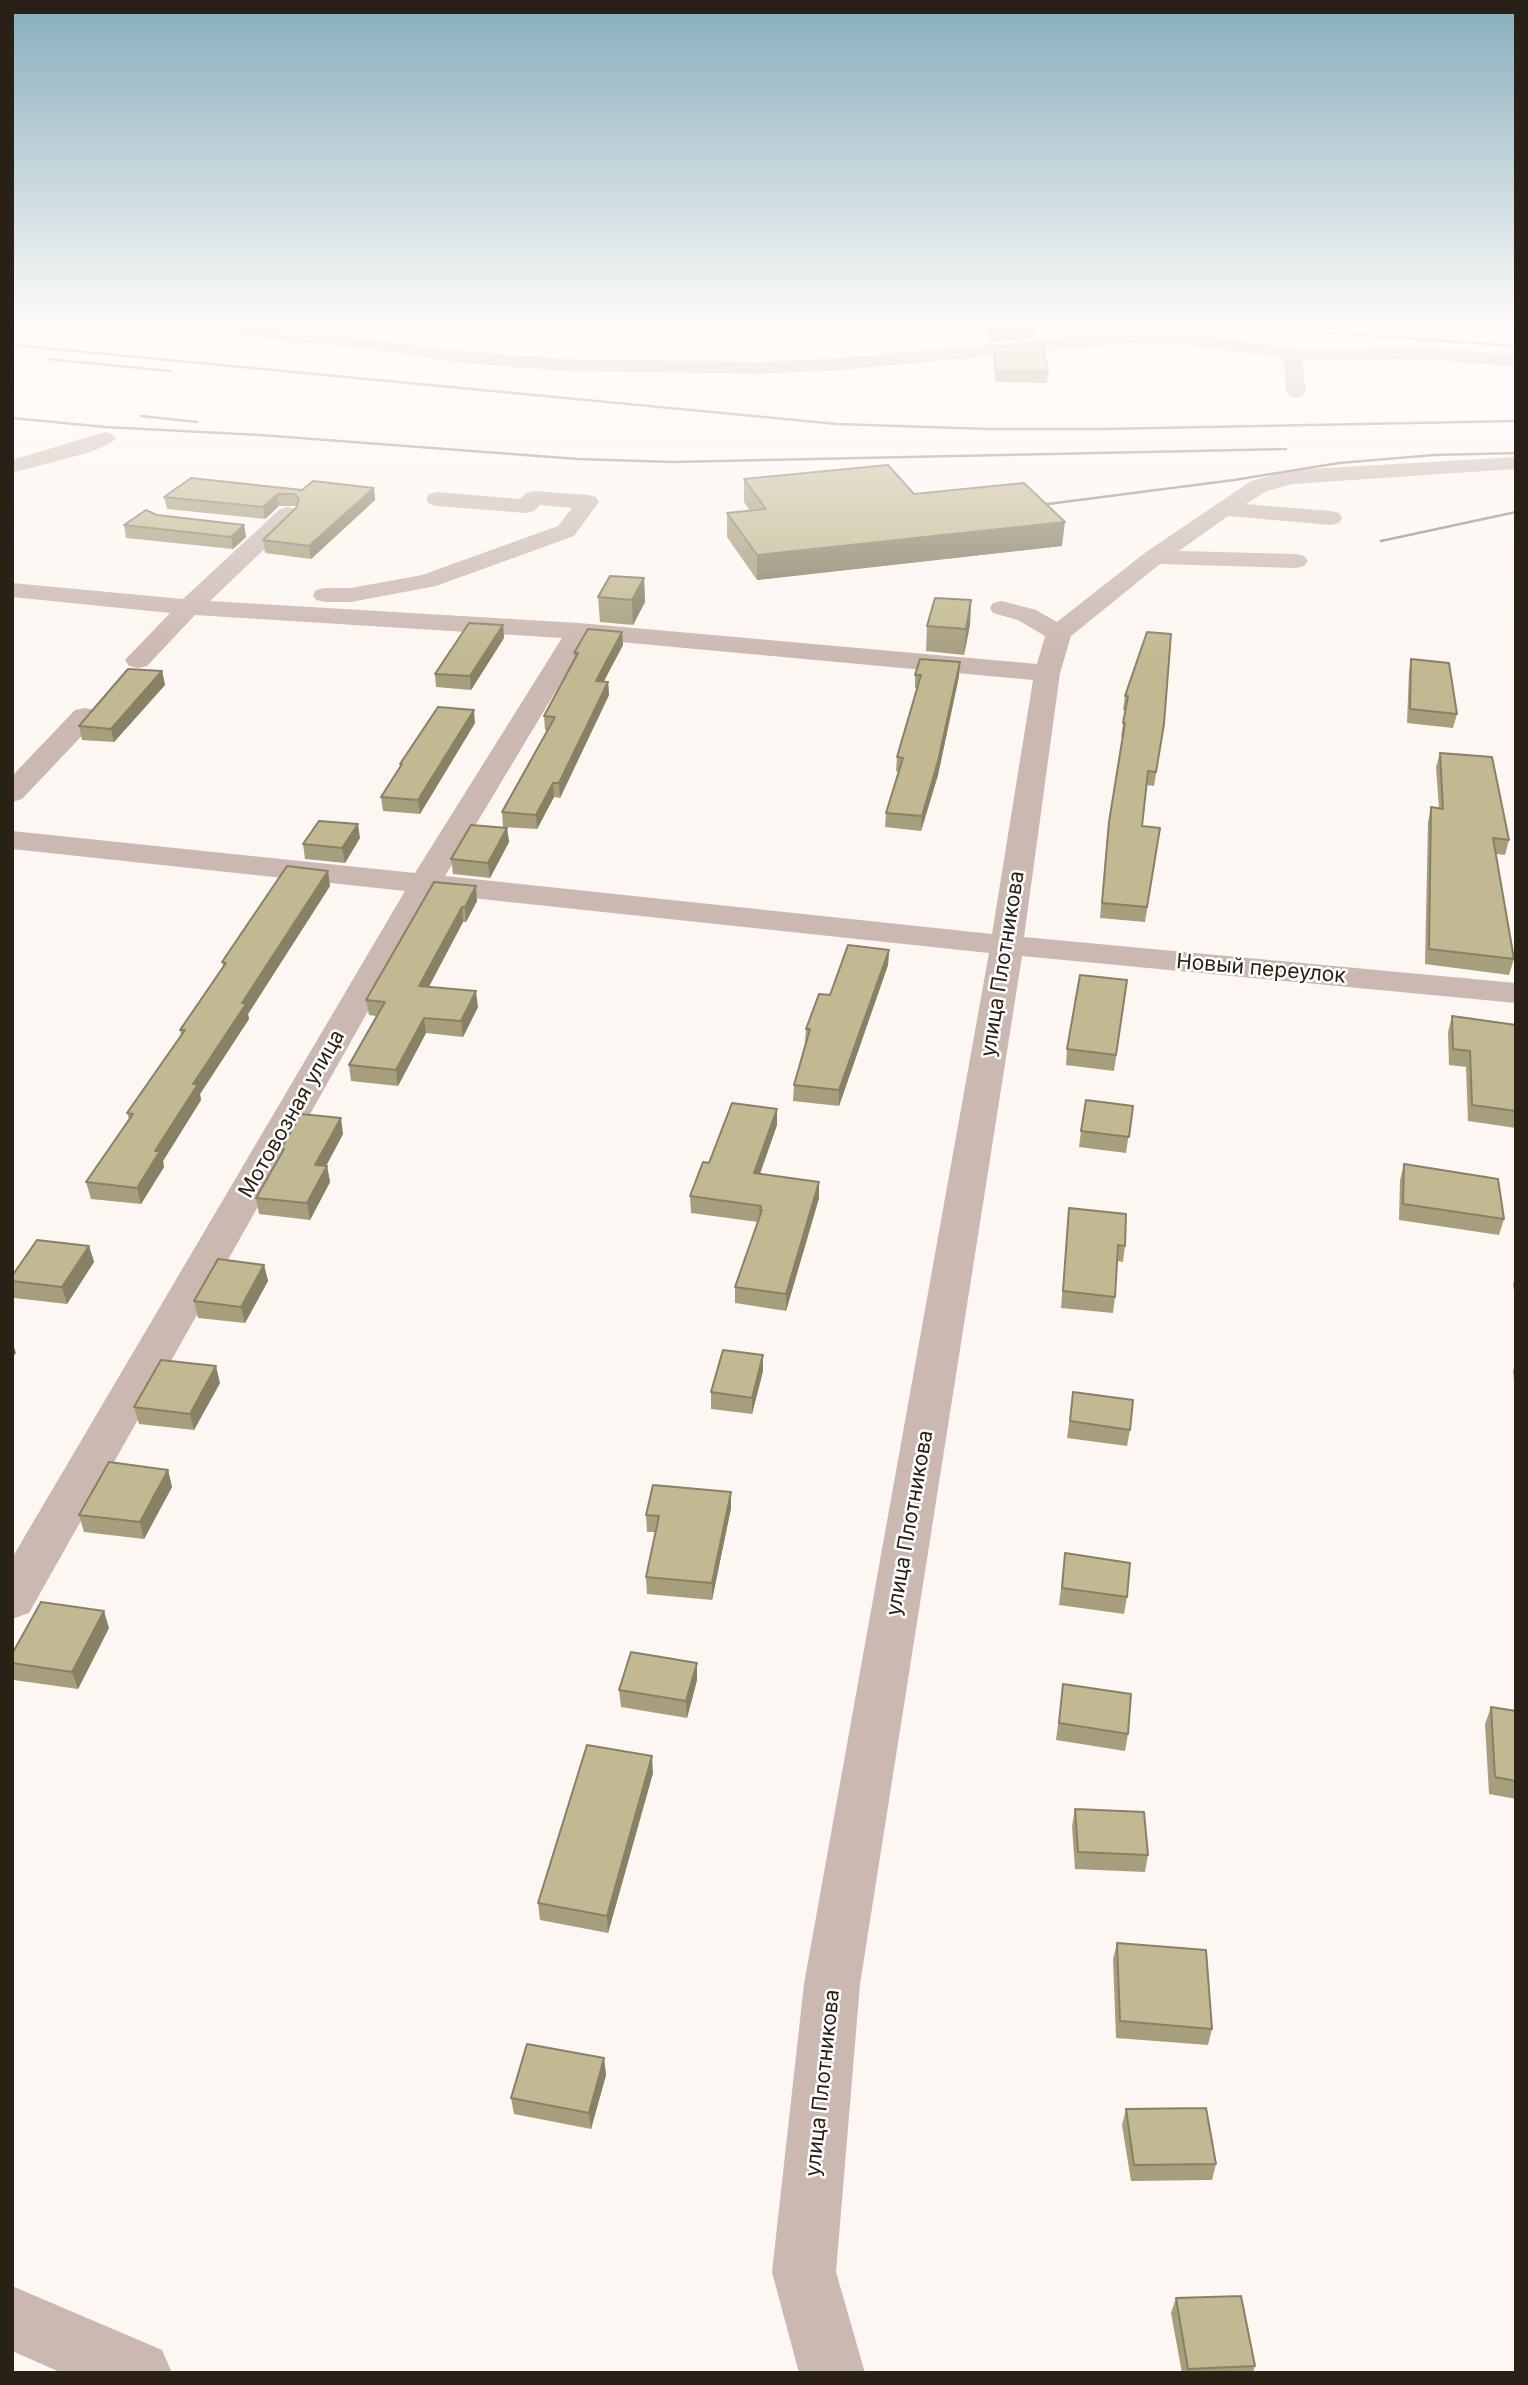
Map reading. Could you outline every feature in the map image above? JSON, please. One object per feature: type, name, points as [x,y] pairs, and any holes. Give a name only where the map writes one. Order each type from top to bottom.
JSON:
[{"type":"street","points":[[12,467],[104,438]]},
{"type":"street","points":[[12,590],[189,607],[579,631],[1053,653],[1154,557],[1259,486],[1292,477],[1516,463]]},
{"type":"street","points":[[235,609],[246,600],[264,596],[351,595],[427,581],[566,531],[589,502],[534,498],[526,506],[437,499]]},
{"type":"street","points":[[1223,509],[1331,518]]},
{"type":"street","points":[[138,660],[189,607],[288,514]]},
{"type":"street","points":[[243,527],[271,530]]},
{"type":"street","points":[[1154,557],[1296,561]]},
{"type":"street","points":[[1002,608],[1027,615],[1053,653]]},
{"type":"street","name":"Мотовозная улица","points":[[12,1600],[425,883],[579,631]]},
{"type":"street","name":"улица Плотникова","points":[[832,2373],[804,2272],[832,1984],[1007,945],[1053,653]]},
{"type":"street","points":[[12,793],[85,716]]},
{"type":"street","name":"Новый переулок","points":[[12,840],[1007,945],[1516,993]]},
{"type":"street","points":[[12,2318],[139,2373]]},
{"type":"building","points":[[888,465],[914,494],[1024,483],[1065,522],[757,555],[727,513],[766,509],[744,479]]},
{"type":"building","points":[[191,478],[302,490],[313,481],[374,488],[309,546],[263,540],[296,508],[299,500],[295,494],[278,494],[263,507],[164,497]]},
{"type":"building","points":[[146,510],[157,515],[244,525],[231,537],[124,525]]},
{"type":"building","points":[[610,576],[644,578],[632,600],[598,597]]},
{"type":"building","points":[[935,598],[971,600],[966,629],[927,626]]},
{"type":"building","points":[[469,623],[503,625],[470,676],[435,674]]},
{"type":"building","points":[[588,629],[622,632],[596,681],[608,682],[559,783],[553,783],[536,815],[502,812],[555,717],[544,716]]},
{"type":"building","points":[[1147,632],[1171,634],[1164,724],[1156,772],[1148,771],[1142,826],[1160,828],[1147,907],[1102,903],[1109,822],[1128,696],[1125,696]]},
{"type":"building","points":[[920,659],[960,662],[938,761],[922,816],[886,813],[903,758],[897,757],[921,675],[915,675]]},
{"type":"building","points":[[1411,659],[1449,663],[1457,714],[1410,709]]},
{"type":"building","points":[[128,669],[162,671],[111,729],[79,726]]},
{"type":"building","points":[[438,707],[474,710],[418,800],[381,797],[400,764]]},
{"type":"building","points":[[1440,753],[1492,757],[1509,840],[1493,838],[1514,959],[1429,949],[1431,807],[1443,809]]},
{"type":"building","points":[[319,821],[358,824],[342,848],[303,844]]},
{"type":"building","points":[[471,825],[507,828],[488,863],[451,859]]},
{"type":"building","points":[[287,866],[328,871],[193,1084],[198,1084],[155,1151],[160,1151],[137,1188],[86,1182],[133,1114],[127,1113],[185,1030],[180,1030],[226,963],[222,962]]},
{"type":"building","points":[[434,882],[476,886],[419,986],[476,991],[461,1021],[424,1018],[396,1070],[349,1065],[385,1002],[366,1000]]},
{"type":"building","points":[[848,945],[889,950],[839,1090],[794,1085],[810,1029],[806,1029],[819,994],[830,995]]},
{"type":"building","points":[[1080,975],[1127,980],[1116,1055],[1067,1049]]},
{"type":"building","points":[[1452,1016],[1516,1025],[1516,1111],[1472,1105],[1470,1051],[1453,1049]]},
{"type":"building","points":[[1086,1100],[1133,1106],[1129,1137],[1081,1131]]},
{"type":"building","points":[[732,1103],[777,1109],[754,1173],[819,1182],[786,1294],[735,1287],[762,1210],[761,1206],[690,1196],[703,1162],[709,1163]]},
{"type":"building","points":[[301,1114],[341,1118],[315,1165],[327,1166],[307,1203],[256,1198],[284,1149],[281,1149]]},
{"type":"building","points":[[1404,1164],[1498,1179],[1504,1219],[1403,1204]]},
{"type":"building","points":[[1069,1208],[1126,1214],[1125,1246],[1118,1245],[1115,1297],[1063,1291]]},
{"type":"building","points":[[37,1240],[89,1246],[62,1287],[12,1281],[12,1276]]},
{"type":"building","points":[[218,1259],[264,1265],[241,1307],[194,1301]]},
{"type":"building","points":[[723,1350],[763,1355],[752,1398],[711,1392]]},
{"type":"building","points":[[161,1360],[216,1366],[190,1414],[134,1407]]},
{"type":"building","points":[[1073,1392],[1133,1400],[1130,1430],[1070,1421]]},
{"type":"building","points":[[109,1462],[168,1470],[140,1522],[79,1515]]},
{"type":"building","points":[[653,1485],[731,1492],[712,1583],[646,1577],[659,1516],[646,1515]]},
{"type":"building","points":[[1065,1553],[1130,1563],[1127,1597],[1062,1588]]},
{"type":"building","points":[[41,1602],[104,1611],[72,1672],[12,1663],[12,1654]]},
{"type":"building","points":[[631,1652],[697,1663],[686,1701],[619,1690]]},
{"type":"building","points":[[1063,1684],[1131,1694],[1128,1734],[1059,1723]]},
{"type":"building","points":[[1491,1707],[1516,1711],[1516,1781],[1495,1777]]},
{"type":"building","points":[[587,1745],[652,1756],[607,1916],[538,1903]]},
{"type":"building","points":[[1075,1809],[1144,1812],[1148,1855],[1078,1852]]},
{"type":"building","points":[[1117,1943],[1206,1950],[1212,2029],[1120,2021]]},
{"type":"building","points":[[527,2044],[604,2058],[589,2113],[511,2098]]},
{"type":"building","points":[[1206,2108],[1216,2164],[1134,2165],[1126,2109]]},
{"type":"building","points":[[1241,2296],[1255,2366],[1188,2369],[1176,2298]]},
{"type":"railway","points":[[304,438],[578,459],[672,462],[1286,449]]},
{"type":"railway","points":[[1040,505],[1234,480],[1339,463],[1434,455],[1516,453]]},
{"type":"railway","points":[[1381,541],[1516,512]]}]
